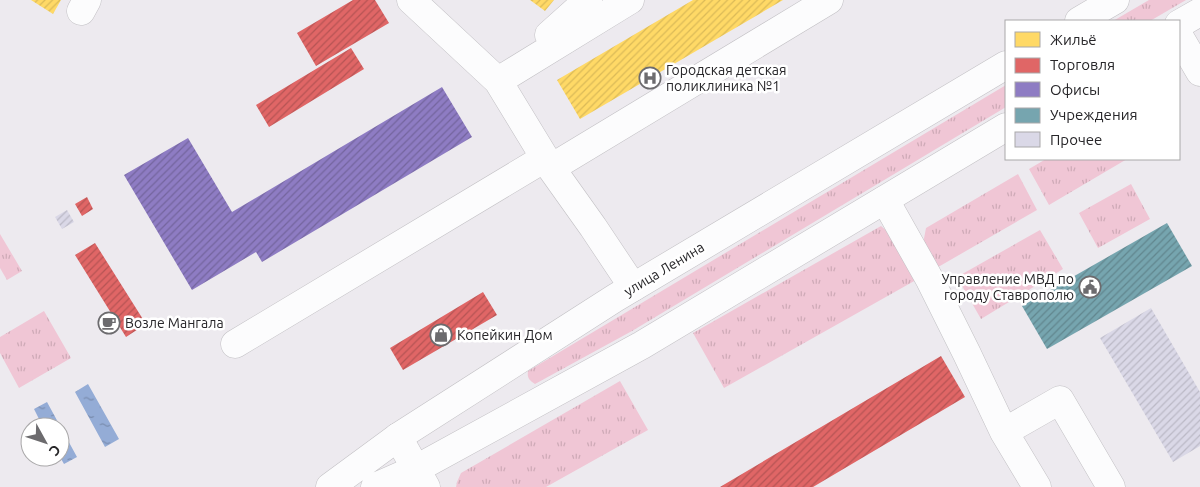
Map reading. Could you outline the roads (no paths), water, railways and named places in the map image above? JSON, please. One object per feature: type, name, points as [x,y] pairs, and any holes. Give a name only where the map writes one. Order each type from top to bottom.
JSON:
[{"type":"main road","points":[[411,0],[498,81],[548,163],[593,226],[633,288]]},
{"type":"main road","points":[[498,81],[588,0]]},
{"type":"main road","points":[[498,81],[630,0]]},
{"type":"main road","points":[[235,344],[829,0]]},
{"type":"main road","points":[[1080,20],[1107,2]]},
{"type":"main road","points":[[1180,23],[1200,12]]},
{"type":"main road","points":[[1180,38],[1200,72]]},
{"type":"main road","name":"улица Ленина","points":[[330,487],[398,437],[606,304],[1005,66]]},
{"type":"main road","points":[[375,487],[421,478],[1005,128]]},
{"type":"main road","points":[[885,200],[930,280],[1004,432],[1037,487]]},
{"type":"main road","points":[[1004,432],[1060,400],[1111,487]]},
{"type":"main road","points":[[398,437],[421,478]]},
{"type":"water","points":[[88,384],[119,439],[105,447],[75,392]]},
{"type":"water","points":[[47,402],[55,417],[38,417],[34,409]]},
{"type":"water","points":[[70,444],[77,457],[70,461]]},
{"type":"place","name":"Городская детская поликлиника №1","points":[[650,78]]},
{"type":"place","name":"Управление МВД по городу Ставрополю","points":[[1090,287]]},
{"type":"place","name":"Возле Мангала","points":[[109,323]]},
{"type":"place","name":"Копейкин Дом","points":[[441,335]]}]
